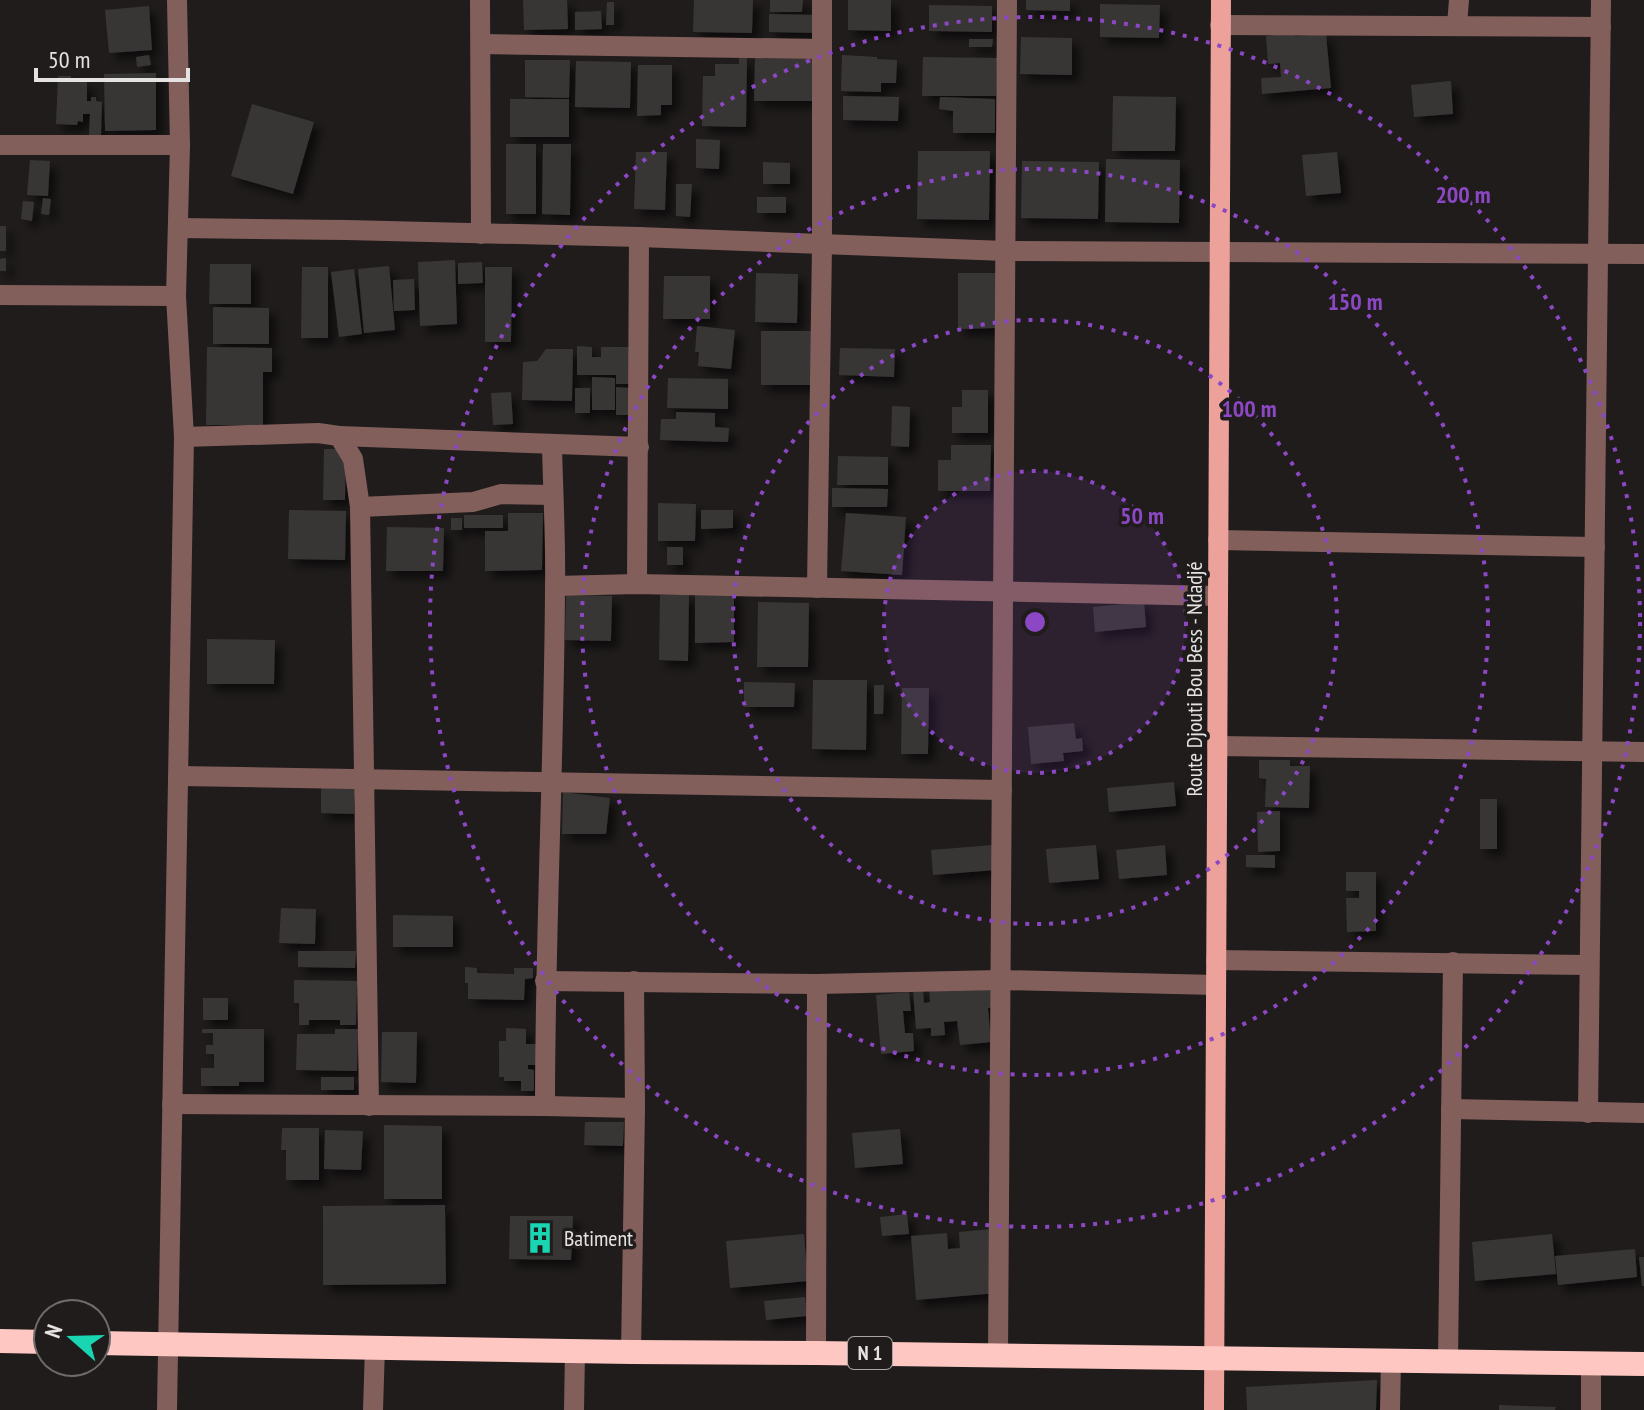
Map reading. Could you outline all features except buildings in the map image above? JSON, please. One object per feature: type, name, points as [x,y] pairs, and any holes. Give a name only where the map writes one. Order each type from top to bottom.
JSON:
[{"type":"highway","points":[[0,1341],[32,1342]]},
{"type":"highway","name":"N 1","points":[[112,1343],[1644,1364]]},
{"type":"main road","name":"Route Djouti Bou Bess - Ndadjé","points":[[1214,1410],[1221,0]]},
{"type":"street","points":[[167,1410],[184,437],[176,296],[180,145],[177,0]]},
{"type":"street","points":[[480,0],[481,234]]},
{"type":"street","points":[[817,588],[822,0]]},
{"type":"street","points":[[998,1355],[1007,0]]},
{"type":"street","points":[[1457,25],[1459,0]]},
{"type":"street","points":[[1588,1113],[1601,0]]},
{"type":"street","points":[[1220,25],[1601,27]]},
{"type":"street","points":[[481,44],[822,49]]},
{"type":"street","points":[[0,145],[180,145]]},
{"type":"street","points":[[179,228],[639,237],[1005,251],[1644,254]]},
{"type":"street","points":[[637,584],[639,237]]},
{"type":"street","points":[[0,295],[176,296]]},
{"type":"street","points":[[184,437],[318,433],[639,447]]},
{"type":"street","points":[[339,436],[353,459],[360,507],[369,1106]]},
{"type":"street","points":[[545,1106],[545,981],[555,586],[552,445]]},
{"type":"street","points":[[360,507],[473,502],[501,494],[553,495]]},
{"type":"street","points":[[1218,540],[1595,547]]},
{"type":"street","points":[[555,586],[637,584],[1218,596]]},
{"type":"street","points":[[1217,746],[1644,752]]},
{"type":"street","points":[[179,776],[1002,790]]},
{"type":"street","points":[[1216,960],[1589,965]]},
{"type":"street","points":[[1448,1361],[1453,962]]},
{"type":"street","points":[[545,981],[817,984],[1000,980],[1216,985]]},
{"type":"street","points":[[631,1352],[634,981]]},
{"type":"street","points":[[816,1353],[817,984]]},
{"type":"street","points":[[172,1104],[635,1108]]},
{"type":"street","points":[[1451,1109],[1644,1113]]},
{"type":"street","points":[[373,1410],[375,1347]]},
{"type":"street","points":[[574,1410],[575,1351]]},
{"type":"street","points":[[1390,1410],[1391,1360]]},
{"type":"street","points":[[1591,1363],[1591,1410]]},
{"type":"place","name":"Batiment","points":[[540,1238]]}]
